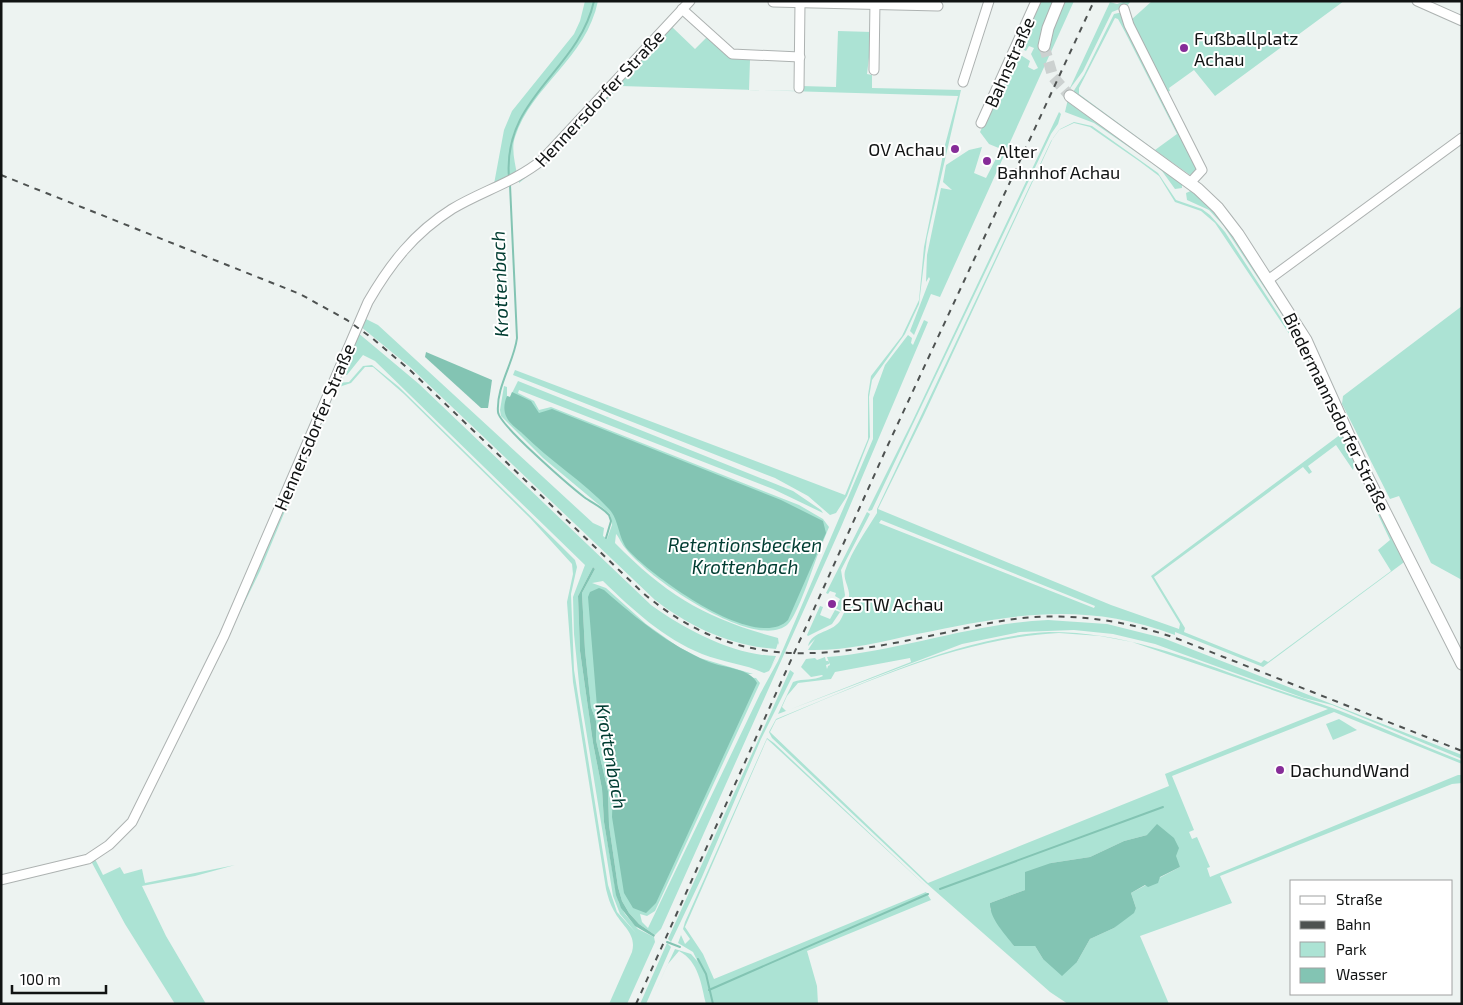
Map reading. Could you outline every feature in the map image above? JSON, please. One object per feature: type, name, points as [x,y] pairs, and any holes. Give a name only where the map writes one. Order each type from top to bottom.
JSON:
[{"type":"main road","points":[[1044,46],[1046,33],[1060,1]]},
{"type":"main road","name":"Biedermannsdorfer Straße","points":[[1070,96],[1190,183],[1225,216],[1308,344],[1367,476],[1462,664]]},
{"type":"street","points":[[963,82],[990,1]]},
{"type":"street","name":"Bahnstraße","points":[[982,123],[1036,1]]},
{"type":"street","points":[[1417,1],[1462,21]]},
{"type":"street","points":[[773,2],[938,6]]},
{"type":"street","points":[[799,88],[800,2]]},
{"type":"street","points":[[874,70],[875,3]]},
{"type":"street","points":[[683,5],[732,54],[800,57]]},
{"type":"street","name":"Hennersdorfer Straße","points":[[1,880],[88,859],[109,845],[132,822],[224,636],[368,302],[380,280],[411,240],[452,209],[505,184],[542,160],[683,5]]},
{"type":"street","points":[[1126,14],[1161,91],[1202,170],[1190,183]]},
{"type":"street","points":[[1268,280],[1462,138]]},
{"type":"green space","points":[[585,1],[598,1],[592,21],[571,56],[533,102],[515,137],[513,151],[517,174],[494,184],[504,130],[512,111],[574,34],[580,21]]},
{"type":"green space","points":[[1041,1],[1054,1],[1043,25],[1039,43],[1053,29],[1065,1],[1074,1],[940,297],[931,294],[914,335],[910,331],[930,279],[929,277],[926,282],[927,255],[941,188],[952,190],[943,182],[946,165],[969,150],[982,147],[974,173],[986,178],[1001,149],[989,144],[980,132],[1015,60],[1016,52],[1030,61],[1028,67],[1034,70],[1038,68],[1031,54],[1034,48],[1029,46],[1026,51],[1018,47],[1027,34],[1025,32]]},
{"type":"green space","points":[[1131,1],[1127,6],[1112,12],[1083,71],[1069,90],[1110,2],[1117,4]]},
{"type":"green space","points":[[1152,1],[1344,1],[1215,96],[1194,70],[1169,88],[1170,91],[1167,92],[1131,20]]},
{"type":"green space","points":[[1123,12],[1196,167],[1197,170],[1190,175],[1073,92],[1084,75],[1114,14]],"holes":[[[1115,18],[1118,19],[1177,134],[1155,150],[1079,94],[1079,88]]]},
{"type":"green space","points":[[671,26],[695,49],[708,36],[734,59],[750,60],[749,90],[620,86],[560,150],[519,183],[519,180]]},
{"type":"green space","points":[[838,31],[872,32],[867,74],[872,75],[872,88],[961,90],[927,238],[919,304],[905,334],[872,380],[869,397],[870,437],[847,496],[836,513],[830,515],[808,496],[775,478],[513,375],[515,370],[845,495],[868,439],[868,395],[871,376],[902,336],[919,300],[924,247],[945,145],[958,96],[767,90],[801,91],[801,86],[836,87]]},
{"type":"green space","points":[[1068,99],[1069,103],[1182,184],[1182,188],[1175,189],[1162,171],[1094,123],[1065,112]]},
{"type":"green space","points":[[1059,112],[1061,114],[1058,124],[1051,134],[872,510],[869,511],[868,510],[912,422]]},
{"type":"green space","points":[[1074,122],[1092,126],[1158,173],[1176,200],[1202,209],[1210,215],[1225,232],[1294,338],[1296,336],[1223,225],[1209,210],[1187,200],[1186,193],[1193,190],[1214,209],[1296,330],[1355,462],[1353,470],[1336,445],[1308,466],[1312,472],[1309,474],[1303,467],[1154,577],[1185,628],[1184,632],[1261,663],[1264,660],[1268,662],[1391,571],[1378,550],[1390,540],[1364,485],[1407,560],[1263,667],[1175,632],[1175,635],[1141,624],[1109,617],[1077,614],[1046,614],[983,621],[863,645],[836,649],[808,650],[815,639],[808,646],[810,641],[818,634],[838,624],[844,613],[849,596],[845,571],[851,556],[877,513],[877,509],[1053,139],[878,509],[1111,605],[1179,629],[1180,624],[1151,576],[1341,434],[1300,343],[1297,339],[1294,341],[1215,223],[1201,211],[1175,202],[1159,176],[1090,127],[1074,123],[1060,129]],"holes":[[[881,520],[1095,606],[1094,608],[879,523]]]},
{"type":"green space","points":[[1462,306],[1462,580],[1431,563],[1399,496],[1390,499],[1342,404],[1343,396]]},
{"type":"green space","name":"Retentionsbecken Krottenbach","points":[[366,319],[378,325],[593,523],[604,528],[603,536],[607,539],[612,525],[610,514],[543,458],[501,416],[500,410],[504,386],[507,387],[507,396],[510,397],[518,381],[793,491],[821,510],[823,513],[773,489],[519,390],[518,393],[534,401],[539,410],[551,407],[799,505],[823,519],[829,527],[822,544],[818,545],[818,554],[800,602],[788,624],[774,630],[757,630],[736,624],[693,602],[645,568],[628,552],[616,534],[615,543],[652,578],[709,614],[753,631],[778,638],[779,645],[778,643],[776,649],[743,644],[712,634],[682,619],[655,600],[410,367],[360,326]]},
{"type":"green space","points":[[924,320],[928,322],[841,527],[661,929],[655,935],[639,924],[629,913],[622,901],[618,887],[609,825],[608,791],[596,740],[596,721],[591,707],[585,650],[582,593],[595,569],[593,567],[578,596],[580,651],[593,743],[602,789],[604,822],[615,887],[619,903],[625,914],[638,929],[654,937],[655,942],[627,1004],[609,1004],[633,946],[631,935],[617,916],[606,889],[573,682],[567,602],[573,574],[572,564],[530,518],[404,394],[373,367],[365,367],[351,383],[339,387],[335,391],[260,571],[140,816],[134,823],[337,383],[349,382],[363,366],[372,365],[399,387],[575,560],[577,567],[571,594],[574,670],[608,885],[617,912],[636,933],[620,914],[613,896],[580,693],[574,634],[573,597],[585,565],[375,361],[363,355],[347,375],[343,374],[357,332],[419,384],[651,605],[710,640],[743,651],[776,656],[771,667],[777,657],[769,671],[764,673],[702,654],[661,632],[637,613],[603,581],[592,583],[606,588],[646,624],[677,646],[700,658],[753,674],[744,674],[744,677],[756,678],[760,683],[655,911],[647,916],[640,914],[642,922],[648,928],[760,694],[778,661],[873,439],[873,398],[885,365],[908,335],[912,338],[911,343],[913,345]]},
{"type":"green space","points":[[867,512],[870,514],[841,570],[845,595],[841,611],[835,608],[840,599],[835,596],[836,593],[830,591],[828,594],[826,593]]},
{"type":"green space","points":[[820,606],[823,607],[820,615],[830,619],[835,610],[840,612],[832,624],[808,636],[807,635]]},
{"type":"green space","points":[[1048,620],[1107,624],[1163,638],[1462,755],[1462,759],[1332,705],[1304,698],[1155,644],[1113,634],[1074,630],[1020,632],[962,644],[790,710],[911,662],[910,658],[835,672],[831,679],[798,683],[787,696],[782,707],[786,711],[778,714],[793,682],[823,676],[811,677],[801,667],[806,659],[815,658],[817,660],[825,657],[826,661],[828,661],[827,657],[855,654],[965,631],[1020,622]]},
{"type":"green space","points":[[1049,632],[1103,636],[1132,642],[1179,655],[1338,710],[1462,761],[1462,764],[1334,712],[1172,776],[1194,830],[1189,832],[1192,839],[1197,837],[1210,867],[1207,868],[1210,877],[1458,775],[1462,775],[1462,783],[1452,784],[1220,876],[1232,903],[1140,936],[1169,1004],[1068,1004],[1050,992],[926,883],[772,738],[769,732],[776,719],[875,678],[910,665],[945,653],[979,643]],"holes":[[[1059,633],[1100,636],[1132,642],[1328,709],[1165,774],[1169,786],[928,883],[770,732],[776,720],[914,664],[986,643]],[[1147,835],[1180,867],[1131,893],[1136,908],[1114,928],[1090,939],[1077,962],[1043,959],[1035,946],[1014,946],[990,909],[990,903],[1025,890],[1051,863],[1090,857],[1124,841]]]},
{"type":"green space","points":[[790,670],[794,673],[761,739],[702,877],[671,942],[668,939]]},
{"type":"green space","points":[[1339,719],[1357,730],[1333,740],[1326,724]]},
{"type":"green space","points":[[767,738],[930,890],[767,739],[685,927],[703,954],[714,979],[926,892],[931,900],[807,951],[817,986],[818,1004],[706,1004],[701,981],[695,967],[679,951],[668,964],[649,1004],[675,949],[691,954],[698,962],[693,952],[678,943],[681,935],[685,944],[690,939],[683,929],[685,922]]},
{"type":"green space","points":[[95,859],[103,875],[120,867],[124,874],[142,869],[145,883],[235,865],[195,876],[142,886],[166,936],[206,1004],[175,1004],[125,924],[91,861]]},
{"type":"green space","points":[[667,943],[671,947],[646,1004],[640,1004]]},
{"type":"water","points":[[426,352],[492,380],[488,408],[481,408],[425,357]]},
{"type":"water","name":"Retentionsbecken Krottenbach","points":[[512,392],[531,401],[539,413],[552,409],[781,500],[823,521],[826,533],[788,620],[773,628],[753,627],[730,619],[705,607],[681,592],[640,562],[628,550],[622,540],[615,518],[609,509],[508,420],[505,413],[505,404],[507,396],[510,397]]},
{"type":"water","points":[[593,567],[595,569],[582,593],[585,650],[591,707],[596,721],[596,740],[608,791],[609,825],[618,887],[622,901],[629,913],[639,924],[655,935],[654,937],[635,926],[621,908],[616,895],[604,822],[602,789],[593,743],[580,651],[578,596]]},
{"type":"water","points":[[599,588],[680,648],[709,662],[743,671],[754,678],[757,683],[656,903],[646,913],[633,908],[624,893],[612,817],[613,790],[603,738],[603,722],[597,707],[588,597],[590,592]]},
{"type":"water","points":[[1157,824],[1174,838],[1179,848],[1176,856],[1180,867],[1160,877],[1158,883],[1148,887],[1145,885],[1131,893],[1136,908],[1134,913],[1114,928],[1090,939],[1077,962],[1062,976],[1043,959],[1035,946],[1014,946],[1002,931],[992,914],[990,903],[1025,890],[1025,872],[1051,863],[1090,857],[1124,841],[1147,835]]},
{"type":"waterway","name":"Krottenbach","points":[[509,178],[510,150],[517,126],[529,105],[573,47],[585,26],[594,1]]},
{"type":"waterway","name":"Krottenbach","points":[[510,185],[517,338],[502,384],[498,412],[501,419],[536,455],[576,491],[609,515],[611,521],[606,538]]},
{"type":"waterway","points":[[940,889],[1163,807]]},
{"type":"waterway","points":[[709,990],[928,894]]},
{"type":"waterway","name":"Krottenbach","points":[[667,942],[680,947]]},
{"type":"waterway","name":"Krottenbach","points":[[698,959],[706,974],[713,1004]]},
{"type":"tunnel","points":[[1044,46],[1053,77],[1070,96]]},
{"type":"railway","points":[[636,1004],[887,447],[1094,1]]},
{"type":"railway","points":[[1,175],[300,294],[347,320],[372,338],[411,371],[643,593],[679,619],[715,637],[751,648],[787,653],[824,653],[902,642],[983,624],[1022,618],[1082,618],[1121,623],[1178,639],[1462,751]]},
{"type":"place","name":"Fußballplatz Achau","points":[[1184,48]]},
{"type":"place","name":"OV Achau","points":[[955,149]]},
{"type":"place","name":"Alter Bahnhof Achau","points":[[987,161]]},
{"type":"place","name":"ESTW Achau","points":[[832,604]]},
{"type":"place","name":"DachundWand","points":[[1280,770]]}]
